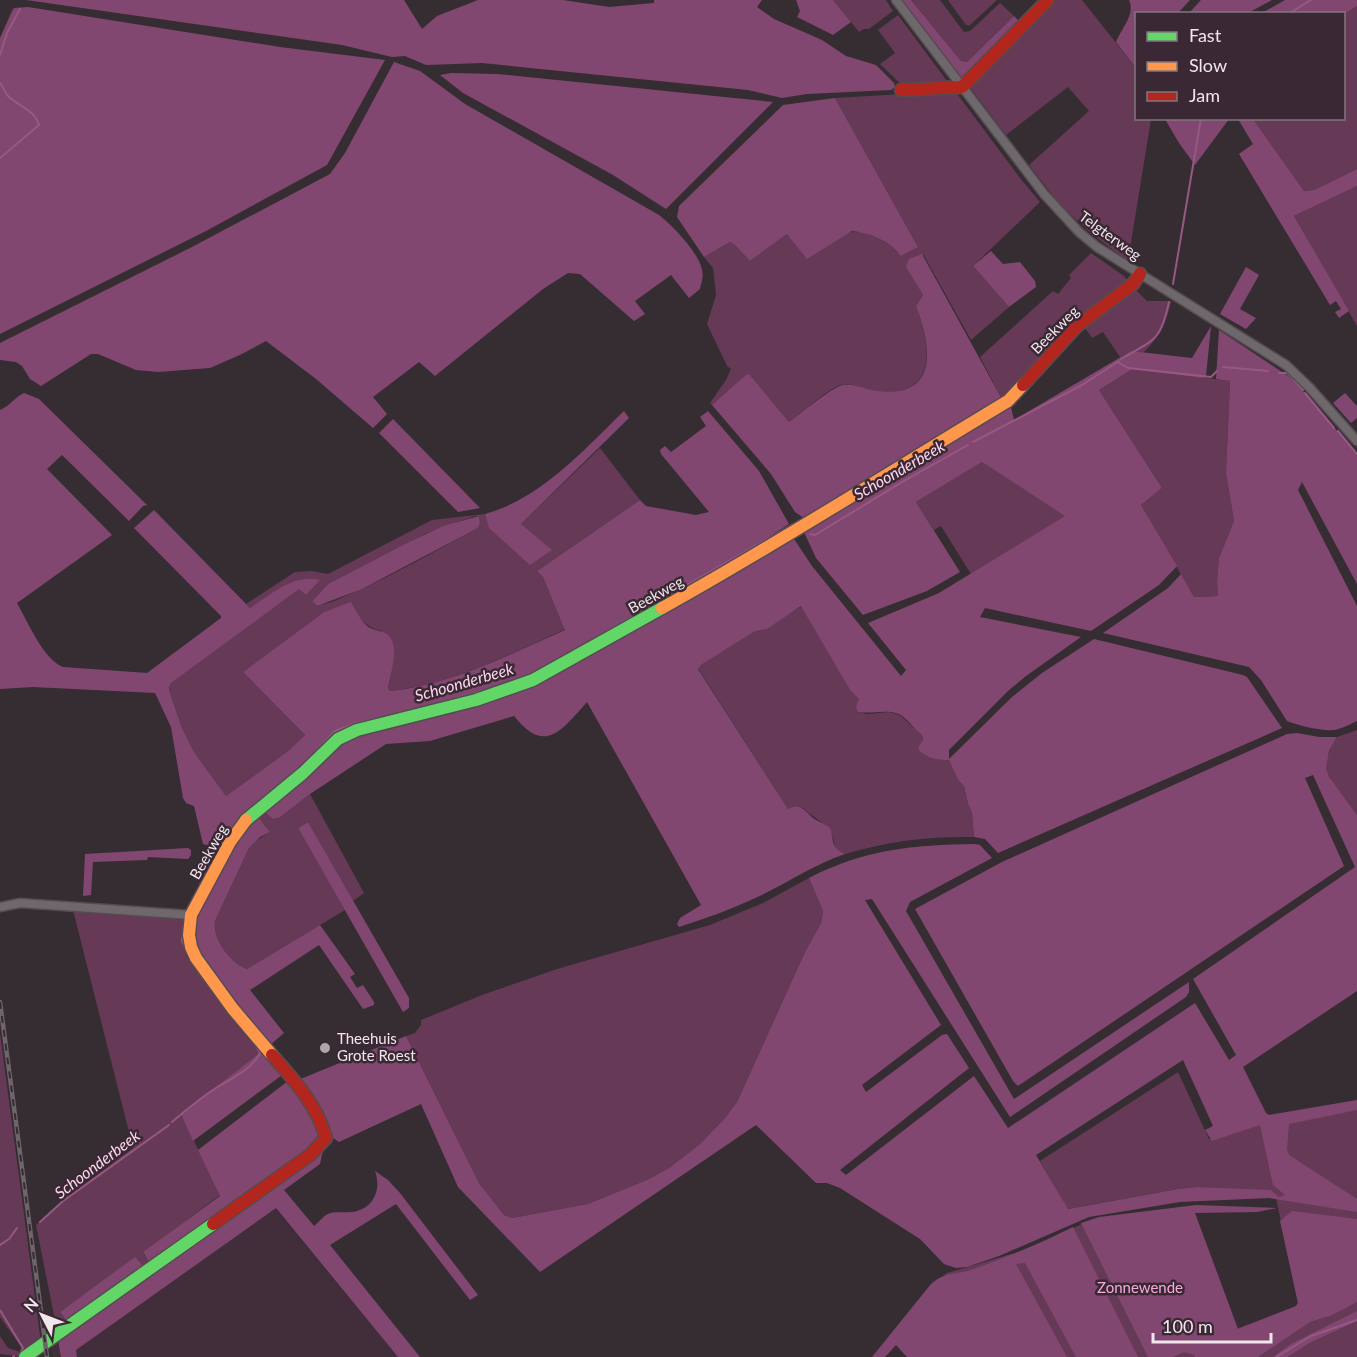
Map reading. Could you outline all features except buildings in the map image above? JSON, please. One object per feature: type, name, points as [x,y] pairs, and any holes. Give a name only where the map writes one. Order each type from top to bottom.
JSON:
[{"type":"street","name":"Telgterweg","points":[[896,0],[1062,216],[1097,247],[1286,365],[1310,388],[1357,441]]},
{"type":"street","points":[[901,90],[962,87],[1048,0]]},
{"type":"street","name":"Beekweg","points":[[25,1357],[310,1155],[326,1138],[319,1115],[244,1023],[190,947],[191,915],[230,842],[244,821],[303,773],[338,739],[357,730],[476,700],[532,680],[757,555],[1008,401],[1077,326],[1133,284],[1140,274]]},
{"type":"street","points":[[0,907],[20,903],[191,915]]},
{"type":"shaded area","points":[[261,1192],[398,1357],[53,1357],[51,1341]]},
{"type":"green space","points":[[26,0],[404,0],[422,29],[437,16],[478,0],[563,0],[609,7],[654,3],[654,0],[762,0],[757,7],[774,19],[822,40],[846,56],[876,65],[894,83],[895,87],[891,90],[807,94],[782,98],[748,90],[482,63],[426,65],[405,56],[392,57],[342,45]]},
{"type":"green space","points":[[796,0],[833,0],[851,22],[833,35],[797,17],[800,11]]},
{"type":"green space","points":[[833,0],[886,0],[893,11],[869,29],[859,32]]},
{"type":"green space","points":[[902,0],[911,0],[961,61],[967,62],[1014,16],[1021,23],[965,78],[961,78]]},
{"type":"green space","points":[[911,0],[940,0],[964,32],[970,31],[1000,3],[1014,16],[967,62],[961,61]]},
{"type":"green space","points":[[948,0],[997,0],[970,25],[966,25]]},
{"type":"green space","points":[[1056,0],[1082,0],[1135,67],[1135,120],[1151,120],[1128,261],[1093,235],[1061,206],[1029,165],[1089,111],[1068,87],[1006,135],[969,86]]},
{"type":"green space","points":[[1129,0],[1190,0],[1179,12],[1135,12],[1135,67],[1116,42],[1129,16],[1131,5]]},
{"type":"green space","points":[[1201,0],[1272,0],[1250,12],[1190,12]]},
{"type":"green space","points":[[1285,0],[1357,0],[1357,6],[1345,13],[1264,12]]},
{"type":"green space","points":[[1357,5],[1357,169],[1314,190],[1304,191],[1254,120],[1345,120],[1345,13]]},
{"type":"green space","points":[[28,7],[280,47],[385,60],[327,165],[206,231],[0,334],[0,38],[14,8]]},
{"type":"green space","points":[[898,15],[950,85],[904,87],[880,64],[895,53],[878,30]]},
{"type":"green space","points":[[394,62],[420,71],[465,104],[659,215],[691,248],[700,263],[703,278],[700,289],[689,298],[671,275],[635,301],[645,314],[634,321],[580,274],[568,273],[543,289],[435,376],[419,362],[373,397],[387,414],[373,428],[316,379],[266,341],[210,368],[158,372],[136,370],[98,354],[91,354],[41,386],[30,379],[22,366],[16,362],[0,360],[0,343],[190,248],[330,174],[345,153]]},
{"type":"green space","points":[[451,73],[497,74],[773,102],[666,209],[613,175],[463,93],[440,75]]},
{"type":"green space","points":[[955,91],[1040,202],[973,266],[1009,307],[971,340],[923,254],[923,295],[916,306],[925,336],[926,365],[921,377],[912,386],[898,391],[879,391],[853,385],[838,386],[789,422],[750,375],[747,375],[712,405],[710,403],[731,369],[727,366],[707,324],[716,295],[713,268],[704,257],[730,242],[750,261],[787,234],[861,232],[883,241],[901,256],[918,247],[835,98]]},
{"type":"green space","points":[[835,98],[918,247],[901,256],[879,239],[852,231],[807,259],[787,234],[750,261],[730,242],[704,257],[677,217],[679,206],[783,105]]},
{"type":"green space","points":[[1166,120],[1228,120],[1195,165]]},
{"type":"green space","points":[[1239,120],[1254,120],[1304,191],[1314,190],[1357,169],[1357,186],[1294,216],[1349,311],[1339,318],[1335,312],[1341,309],[1336,301],[1330,305],[1239,154],[1253,144]]},
{"type":"green space","points":[[1357,186],[1357,326],[1294,216]]},
{"type":"green space","points":[[991,251],[1003,264],[1020,262],[1035,281],[1036,287],[1009,307],[973,266]]},
{"type":"green space","points":[[1091,253],[1124,276],[1130,283],[1003,401],[980,357],[1053,291],[1058,294],[1071,278],[1069,275]]},
{"type":"green space","points":[[922,254],[1003,401],[885,468],[804,518],[795,512],[771,474],[712,405],[747,374],[789,422],[824,395],[843,385],[879,391],[899,391],[913,386],[921,377],[926,365],[927,351],[916,306],[923,295],[906,267],[909,259]]},
{"type":"green space","points":[[1246,267],[1259,275],[1240,309],[1256,318],[1246,329],[1220,314]]},
{"type":"green space","points":[[1134,288],[1147,301],[1171,301],[1162,329],[1154,342],[1143,353],[1131,351],[1120,357],[1103,332],[1092,338],[1083,325]]},
{"type":"green space","points":[[1211,326],[1204,378],[1132,369],[1099,390],[1162,488],[1141,505],[1177,566],[1159,585],[1091,631],[985,608],[980,617],[1081,637],[1008,691],[949,750],[949,759],[1012,697],[1042,673],[1094,639],[1243,675],[1247,677],[1282,728],[998,853],[985,839],[974,837],[972,813],[964,786],[958,780],[949,760],[931,758],[923,754],[918,748],[923,740],[922,735],[899,714],[858,712],[856,707],[859,699],[850,690],[801,606],[767,629],[755,631],[698,669],[788,809],[802,808],[830,828],[835,846],[845,854],[744,903],[716,914],[679,927],[677,924],[680,918],[701,905],[587,702],[561,729],[544,736],[525,728],[514,716],[430,741],[386,744],[310,794],[279,818],[273,819],[262,809],[340,741],[527,686],[792,536],[812,566],[901,676],[906,670],[868,623],[939,593],[1065,516],[982,462],[916,502],[960,572],[927,591],[863,615],[816,558],[803,530],[1010,403],[1014,420],[1131,351],[1192,358]]},
{"type":"green space","points":[[1219,330],[1288,376],[1357,454],[1357,584],[1302,482],[1298,490],[1357,606],[1357,721],[1340,729],[1317,729],[1287,721],[1261,680],[1249,667],[1103,633],[1168,588],[1181,574],[1194,597],[1218,596],[1219,558],[1234,521],[1226,473],[1230,381],[1216,379]]},
{"type":"green space","points":[[1132,368],[1230,381],[1226,473],[1234,521],[1219,558],[1218,596],[1194,597],[1141,505],[1162,488],[1099,390]]},
{"type":"green space","points":[[24,393],[39,399],[147,505],[143,506],[129,521],[62,455],[47,469],[112,535],[17,603],[37,639],[56,663],[63,667],[147,673],[221,618],[134,528],[154,510],[250,608],[292,582],[320,580],[306,595],[299,589],[170,684],[169,690],[182,728],[194,752],[226,796],[288,751],[305,735],[243,672],[324,612],[351,602],[367,626],[387,634],[392,641],[394,654],[388,688],[390,691],[458,675],[565,630],[543,577],[537,571],[640,500],[646,506],[696,515],[709,512],[660,450],[665,446],[671,452],[706,426],[700,417],[708,411],[759,471],[789,524],[731,561],[516,683],[356,727],[222,849],[203,844],[194,806],[186,803],[183,798],[171,727],[155,693],[33,687],[0,689],[0,410]]},
{"type":"green space","points":[[1345,393],[1357,406],[1357,418],[1351,423],[1333,403]]},
{"type":"green space","points":[[624,411],[629,418],[521,524],[552,550],[530,565],[489,528],[485,514],[505,507],[543,485],[577,457]]},
{"type":"green space","points":[[393,419],[480,508],[458,512],[379,433]]},
{"type":"green space","points":[[600,448],[640,500],[537,571],[543,577],[566,629],[458,675],[390,691],[388,688],[393,656],[381,631],[363,621],[352,603],[324,612],[243,672],[305,735],[288,751],[226,796],[194,752],[182,728],[169,690],[170,684],[299,589],[250,608],[246,604],[295,572],[312,571],[328,574],[432,520],[485,514],[487,520],[521,524]],"holes":[[[479,516],[478,528],[400,570],[330,603],[316,605],[312,601],[328,584],[429,532]],[[319,581],[306,595],[300,588]]]},
{"type":"green space","points":[[982,462],[1066,516],[971,574],[941,526],[934,530],[916,502]]},
{"type":"green space","points":[[479,516],[478,528],[362,589],[320,605],[312,601],[328,584],[407,543],[443,526]]},
{"type":"green space","points":[[802,606],[850,690],[860,699],[858,712],[867,714],[889,712],[900,715],[922,735],[925,756],[949,760],[958,780],[964,786],[972,813],[974,837],[909,840],[845,854],[836,848],[827,827],[803,808],[788,809],[698,668],[756,630],[762,630]]},
{"type":"green space","points":[[1357,730],[1357,815],[1330,780],[1326,764],[1337,737]]},
{"type":"green space","points":[[1287,734],[1337,737],[1329,751],[1326,768],[1329,777],[1357,815],[1357,991],[1243,1067],[1269,1115],[1357,1100],[1357,1110],[1289,1124],[1287,1149],[1289,1155],[1357,1199],[1357,1212],[1269,1198],[1180,1202],[1089,1217],[999,1256],[967,1267],[956,1268],[944,1264],[920,1239],[840,1188],[827,1183],[816,1183],[756,1125],[540,1272],[458,1187],[421,1104],[339,1142],[330,1136],[322,1113],[298,1080],[406,1036],[479,1183],[504,1215],[512,1218],[588,1204],[649,1179],[669,1168],[700,1144],[737,1102],[805,952],[821,923],[823,911],[809,878],[850,861],[890,850],[975,844],[980,845],[992,858],[910,902],[906,911],[1014,1099],[1189,982],[1189,992],[1186,997],[1010,1117],[872,899],[865,900],[941,1025],[862,1085],[866,1092],[942,1035],[947,1034],[969,1068],[840,1170],[846,1175],[974,1076],[1008,1128],[1195,1003],[1229,1060],[1236,1055],[1193,979],[1355,867],[1313,775],[1305,778],[1344,866],[1018,1086],[1013,1081],[915,909],[1002,862]],"holes":[[[1183,1060],[1213,1126],[1205,1130],[1212,1141],[1260,1125],[1273,1185],[1285,1195],[1279,1197],[1271,1190],[1197,1187],[1068,1209],[1036,1155]]]},
{"type":"green space","points":[[310,794],[364,893],[353,901],[308,822],[298,828],[345,910],[247,969],[234,961],[223,949],[216,935],[215,921],[249,848],[270,832],[256,814],[262,809],[276,819],[279,818]]},
{"type":"green space","points":[[256,814],[270,832],[260,837],[249,848],[215,921],[219,942],[234,961],[247,969],[320,925],[355,974],[350,977],[357,988],[363,985],[374,1002],[374,1005],[363,1009],[319,945],[250,990],[284,1033],[269,1046],[200,961],[192,940],[193,922],[212,880]]},
{"type":"green space","points":[[308,822],[409,998],[409,1008],[403,1012],[298,828]]},
{"type":"green space","points":[[188,848],[191,850],[191,855],[188,859],[148,857],[147,860],[93,862],[91,895],[83,896],[85,854]]},
{"type":"green space","points":[[809,878],[823,911],[821,923],[805,952],[737,1102],[725,1118],[700,1144],[669,1168],[649,1179],[588,1204],[512,1218],[504,1215],[479,1183],[406,1036],[415,1033],[421,1025],[421,1020],[482,995],[557,969],[710,925],[763,903]]},
{"type":"green space","points":[[73,910],[185,920],[183,936],[187,957],[225,1008],[262,1051],[181,1114],[220,1195],[143,1253],[150,1264],[145,1268],[135,1258],[60,1312],[68,1323],[57,1330],[36,1225],[62,1201],[133,1148]]},
{"type":"green space","points":[[0,1033],[41,1343],[24,1357],[0,1354],[0,1336],[8,1348],[26,1354],[0,1317]]},
{"type":"green space","points":[[262,1051],[282,1075],[193,1141],[181,1114]]},
{"type":"green space","name":"Zonnewende","points":[[1178,1072],[1209,1139],[1260,1124],[1261,1128],[1357,1100],[1357,1357],[910,1357],[931,1286],[947,1273],[1025,1250],[1082,1224],[1236,1329],[1295,1307],[1298,1303],[1275,1193],[1197,1187],[1067,1209],[1040,1161]]},
{"type":"green space","points":[[288,1081],[312,1111],[316,1120],[318,1129],[314,1146],[150,1264],[143,1252],[220,1196],[198,1150]]},
{"type":"green space","points":[[323,1150],[320,1164],[284,1190],[314,1226],[328,1214],[359,1210],[370,1203],[376,1192],[375,1171],[388,1180],[400,1193],[478,1295],[470,1300],[396,1204],[330,1245],[420,1357],[398,1357],[276,1208],[76,1350],[77,1357],[61,1357],[58,1340]]},
{"type":"green space","points":[[1196,1205],[1277,1208],[1257,1212],[1195,1213],[1238,1329],[1296,1306],[1298,1303],[1280,1221],[1292,1211],[1357,1219],[1357,1302],[1332,1315],[1310,1322],[1258,1357],[1195,1357],[1184,1352],[1173,1357],[1148,1357],[1081,1223],[1099,1217]]},
{"type":"green space","points":[[1073,1227],[1138,1357],[1076,1357],[1025,1263],[1016,1264],[1067,1357],[907,1357],[896,1345],[885,1357],[872,1357],[936,1280],[999,1260]]},
{"type":"green space","points":[[135,1257],[145,1268],[68,1323],[60,1312]]},
{"type":"green space","points":[[1357,1311],[1357,1321],[1311,1342],[1287,1357],[1273,1357],[1291,1344]]},
{"type":"waterway","name":"Schoonderbeek","points":[[1291,12],[1311,0]]},
{"type":"waterway","points":[[0,55],[7,33],[20,9]]},
{"type":"waterway","points":[[0,83],[8,96],[30,112],[39,125],[0,158]]},
{"type":"waterway","name":"Schoonderbeek","points":[[1173,284],[1201,120]]},
{"type":"waterway","name":"Schoonderbeek","points":[[1121,359],[1148,343],[1159,333],[1169,302]]},
{"type":"waterway","name":"Schoonderbeek","points":[[973,442],[1082,385],[1119,361]]},
{"type":"waterway","points":[[1118,362],[1128,368],[1211,377],[1217,371]]},
{"type":"waterway","points":[[1223,367],[1268,371]]},
{"type":"waterway","points":[[1279,373],[1287,373],[1303,390]]},
{"type":"waterway","points":[[1305,393],[1334,428]]},
{"type":"waterway","points":[[1338,431],[1357,454]]},
{"type":"waterway","name":"Schoonderbeek","points":[[810,534],[815,535],[968,445]]},
{"type":"waterway","name":"Schoonderbeek","points":[[580,647],[793,524]]},
{"type":"waterway","name":"Schoonderbeek","points":[[438,703],[494,688]]},
{"type":"waterway","name":"Schoonderbeek","points":[[306,762],[335,731],[356,723],[389,716]]},
{"type":"waterway","name":"Schoonderbeek","points":[[184,925],[182,941],[189,956]]},
{"type":"waterway","name":"Schoonderbeek","points":[[172,1122],[207,1094],[248,1068],[260,1053],[257,1047]]},
{"type":"waterway","name":"Schoonderbeek","points":[[40,1222],[63,1201],[169,1125]]},
{"type":"waterway","name":"Schoonderbeek","points":[[0,1245],[9,1239],[17,1228]]},
{"type":"waterway","name":"Schoonderbeek","points":[[0,1310],[23,1348],[21,1351]]},
{"type":"waterway","points":[[1276,1357],[1311,1336],[1357,1320]]},
{"type":"railway","points":[[0,1002],[47,1357]]},
{"type":"traffic: fast","points":[[246,820],[303,773],[338,739],[357,730],[476,700],[533,680],[662,608]]},
{"type":"traffic: fast","points":[[25,1357],[213,1224]]},
{"type":"traffic: slow","points":[[662,608],[793,532],[1008,401],[1023,385]]},
{"type":"traffic: slow","points":[[246,820],[230,842],[191,915],[189,935],[196,958],[233,1009],[272,1055]]},
{"type":"traffic: jam","points":[[901,90],[962,87],[1048,0]]},
{"type":"traffic: jam","points":[[1023,385],[1077,326],[1133,284],[1140,274]]},
{"type":"traffic: jam","points":[[213,1224],[310,1155],[326,1138],[311,1104],[272,1055]]},
{"type":"place","name":"Theehuis Grote Roest","points":[[325,1048]]}]
